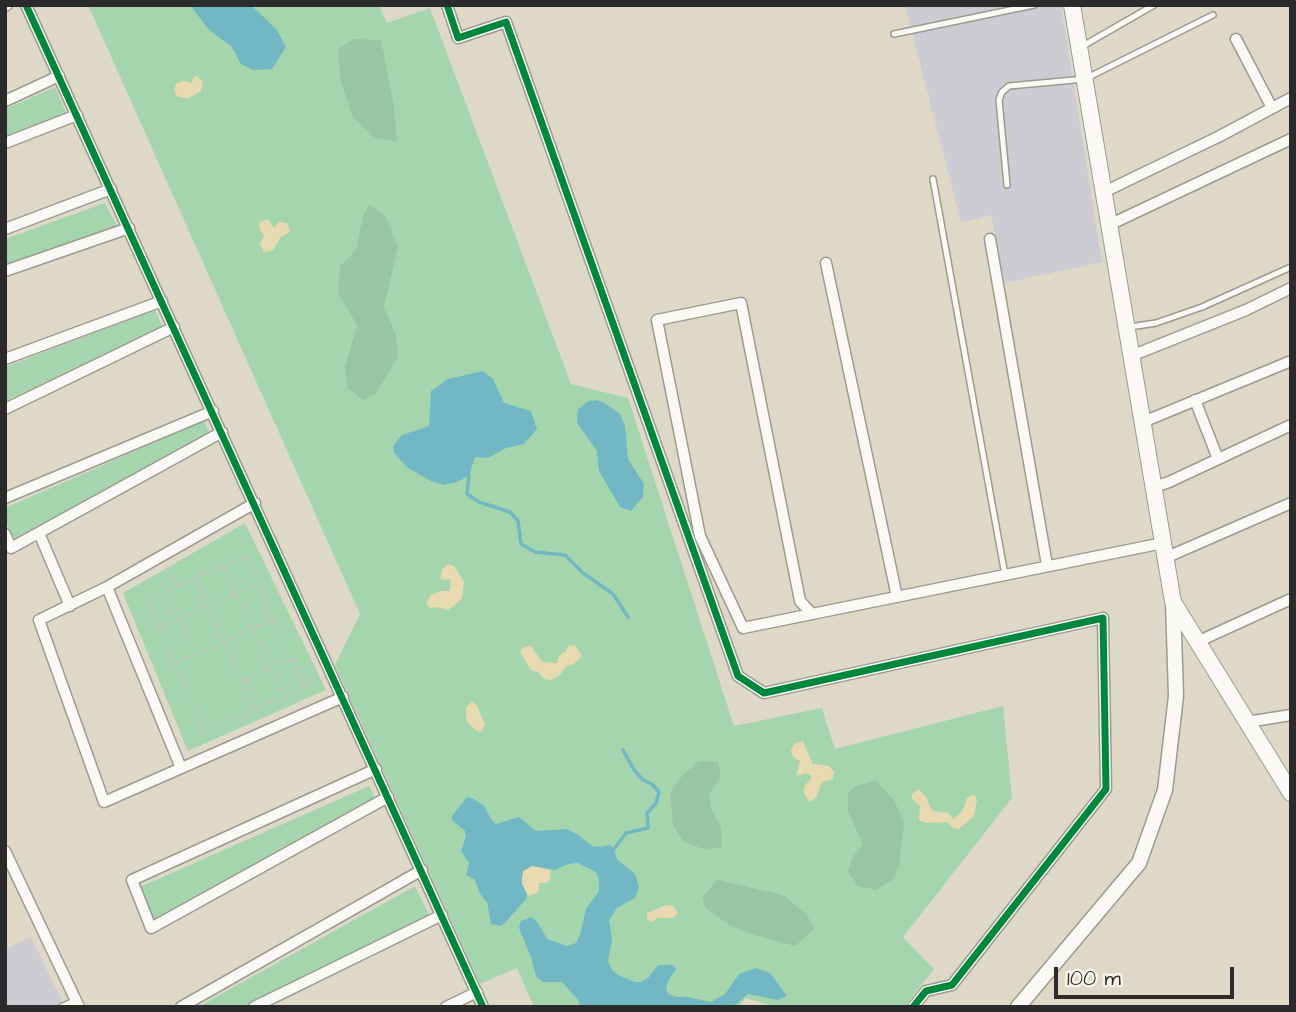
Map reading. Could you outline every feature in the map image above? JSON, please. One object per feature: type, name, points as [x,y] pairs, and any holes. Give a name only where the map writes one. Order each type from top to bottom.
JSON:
[{"type":"main road","points":[[1072,5],[1173,603],[1291,793]]},
{"type":"street","points":[[26,5],[483,1007]]},
{"type":"street","points":[[447,5],[458,38],[506,22],[738,676],[764,693],[1103,618],[1106,789],[952,985],[926,991],[913,1007]]},
{"type":"street","points":[[1236,39],[1272,108]]},
{"type":"street","points":[[5,101],[59,76]]},
{"type":"street","points":[[1104,192],[1291,98]]},
{"type":"street","points":[[5,143],[77,115]]},
{"type":"street","points":[[1109,225],[1291,139]]},
{"type":"street","points":[[5,229],[111,189]]},
{"type":"street","points":[[5,271],[129,228]]},
{"type":"street","points":[[990,239],[1047,565]]},
{"type":"street","points":[[826,263],[897,597]]},
{"type":"street","points":[[1131,356],[1246,310],[1291,288]]},
{"type":"street","points":[[5,359],[162,301]]},
{"type":"street","points":[[812,614],[800,601],[741,303],[657,320],[700,536],[743,628],[1005,575],[1047,565],[1164,551],[1291,503]]},
{"type":"street","points":[[5,409],[174,327]]},
{"type":"street","points":[[1143,422],[1291,361]]},
{"type":"street","points":[[1195,400],[1218,459]]},
{"type":"street","points":[[5,498],[213,411]]},
{"type":"street","points":[[1154,486],[1291,425]]},
{"type":"street","points":[[5,534],[11,548],[222,432]]},
{"type":"street","points":[[255,503],[107,587],[39,621],[104,802],[343,697]]},
{"type":"street","points":[[39,533],[70,606]]},
{"type":"street","points":[[107,587],[180,768]]},
{"type":"street","points":[[1197,642],[1291,598]]},
{"type":"street","points":[[1018,1007],[1139,863],[1166,790],[1176,696],[1173,603]]},
{"type":"street","points":[[1247,722],[1291,715]]},
{"type":"street","points":[[376,769],[132,880],[151,928],[388,797]]},
{"type":"street","points":[[5,851],[77,1003]]},
{"type":"street","points":[[181,1007],[422,870]]},
{"type":"street","points":[[254,1007],[442,915]]},
{"type":"street","points":[[446,1007],[477,992]]},
{"type":"lane","points":[[894,34],[1034,5]]},
{"type":"lane","points":[[1079,48],[1154,5]]},
{"type":"lane","points":[[1007,185],[999,100],[1002,92],[1009,86],[1084,79],[1213,15]]},
{"type":"lane","points":[[933,179],[1005,575]]},
{"type":"lane","points":[[1127,327],[1156,323],[1202,307],[1291,267]]},
{"type":"lane","points":[[61,1007],[77,1003]]},
{"type":"path","points":[[162,556],[179,584]]},
{"type":"path","points":[[246,556],[304,687],[205,732],[145,598],[195,578],[246,556]]},
{"type":"path","points":[[224,565],[282,697]]},
{"type":"path","points":[[195,578],[254,709]]},
{"type":"path","points":[[158,628],[259,584]]},
{"type":"path","points":[[166,590],[196,654]]},
{"type":"path","points":[[174,664],[274,620]]},
{"type":"path","points":[[242,681],[292,659]]},
{"type":"path","points":[[302,682],[330,667]]},
{"type":"shaded area","points":[[905,5],[1061,5],[1102,262],[1005,283],[991,215],[961,223]]},
{"type":"shaded area","points":[[31,937],[65,1007],[5,1007],[5,949]]},
{"type":"green space","points":[[88,5],[379,5],[387,23],[430,8],[571,384],[628,398],[734,726],[822,708],[835,749],[1003,706],[1012,798],[903,937],[934,969],[904,1007],[776,1007],[746,998],[738,1007],[534,1007],[517,968],[480,984],[335,665],[360,614]]},
{"type":"green space","points":[[354,39],[381,40],[394,107],[397,142],[375,138],[352,116],[340,77],[338,49]]},
{"type":"green space","points":[[55,87],[67,115],[5,139],[5,109]]},
{"type":"green space","points":[[105,203],[118,227],[5,267],[5,239]]},
{"type":"green space","points":[[369,204],[386,217],[398,247],[384,306],[396,336],[398,357],[376,393],[363,400],[347,388],[345,368],[357,325],[338,293],[340,266],[356,250],[363,217]]},
{"type":"green space","points":[[155,310],[163,328],[5,401],[5,367]]},
{"type":"green space","points":[[204,421],[210,434],[14,541],[5,520],[5,508]]},
{"type":"green space","points":[[245,523],[326,690],[188,751],[123,593]]},
{"type":"green space","points":[[699,761],[718,762],[721,776],[709,795],[711,808],[721,828],[721,848],[703,849],[684,842],[673,826],[670,793],[682,776]]},
{"type":"green space","points":[[875,780],[894,800],[904,823],[899,866],[892,880],[876,890],[858,886],[848,872],[852,858],[863,845],[848,811],[848,793],[854,787]]},
{"type":"green space","points":[[369,786],[376,799],[154,920],[140,887]]},
{"type":"green space","points":[[717,880],[783,895],[806,914],[815,928],[795,946],[731,926],[706,908],[702,898]]},
{"type":"green space","points":[[415,886],[430,917],[243,1007],[198,1007]]},
{"type":"sand","points":[[197,76],[203,82],[201,91],[188,98],[178,97],[174,91],[176,84],[183,81],[192,83]]},
{"type":"sand","points":[[268,219],[274,228],[279,222],[287,223],[290,232],[281,237],[273,250],[264,253],[260,243],[264,236],[259,227],[260,222]]},
{"type":"sand","points":[[447,564],[454,566],[464,582],[462,599],[448,610],[430,608],[426,603],[431,595],[450,591],[451,579],[440,578]]},
{"type":"sand","points":[[575,645],[582,656],[551,680],[544,679],[538,672],[531,670],[520,652],[524,647],[531,646],[542,662],[557,663],[559,656],[568,646]]},
{"type":"sand","points":[[472,702],[477,705],[485,725],[481,732],[475,730],[466,720],[466,707]]},
{"type":"sand","points":[[803,741],[813,764],[829,766],[834,772],[833,779],[822,782],[816,798],[809,802],[804,786],[811,779],[811,775],[805,773],[796,776],[800,761],[793,757],[791,750],[794,744]]},
{"type":"sand","points":[[918,789],[926,797],[932,811],[949,813],[953,819],[962,812],[967,798],[974,794],[977,800],[974,816],[959,829],[953,828],[947,822],[926,823],[919,820],[920,806],[912,799],[912,794]]},
{"type":"sand","points":[[532,866],[551,870],[550,880],[539,883],[539,892],[528,896],[522,884],[522,877],[523,871]]},
{"type":"sand","points":[[666,905],[674,906],[678,914],[673,918],[658,918],[651,922],[647,919],[647,913]]},
{"type":"water","points":[[190,5],[251,5],[277,30],[286,47],[272,69],[253,70],[241,64],[231,46],[209,30]]},
{"type":"water","points":[[483,371],[493,379],[504,403],[531,411],[537,429],[524,444],[506,448],[488,458],[475,457],[469,476],[457,482],[444,485],[408,468],[394,453],[393,446],[402,435],[429,426],[431,391],[448,379]]},
{"type":"water","points":[[596,400],[620,414],[625,426],[628,459],[644,484],[643,497],[631,511],[620,507],[599,471],[597,451],[577,423],[578,409],[589,401]]},
{"type":"water","points":[[467,797],[484,806],[496,824],[519,817],[536,831],[567,829],[592,846],[610,845],[614,849],[617,859],[635,874],[639,887],[635,898],[617,908],[609,920],[612,940],[608,961],[618,975],[641,982],[648,978],[658,965],[673,965],[676,969],[668,981],[668,994],[711,1002],[725,994],[739,974],[756,968],[770,973],[787,996],[778,1000],[748,994],[733,1007],[581,1007],[562,982],[543,982],[536,976],[519,928],[521,921],[531,917],[538,923],[547,939],[567,946],[576,943],[586,909],[599,891],[596,872],[577,863],[555,870],[532,866],[523,871],[522,884],[527,894],[526,899],[504,924],[491,924],[487,902],[480,894],[475,880],[466,875],[469,863],[461,851],[465,831],[452,820],[452,816]]},
{"type":"waterway","points":[[469,476],[467,494],[479,502],[510,512],[518,521],[521,544],[535,552],[565,555],[583,573],[613,594],[628,617]]},
{"type":"waterway","points":[[614,849],[626,833],[648,828],[647,813],[656,803],[659,792],[634,770],[623,750]]},
{"type":"cycle path","points":[[26,5],[483,1007]]},
{"type":"cycle path","points":[[447,5],[458,38],[506,22],[738,676],[764,693],[1103,618],[1106,789],[952,985],[926,991],[913,1007]]}]
